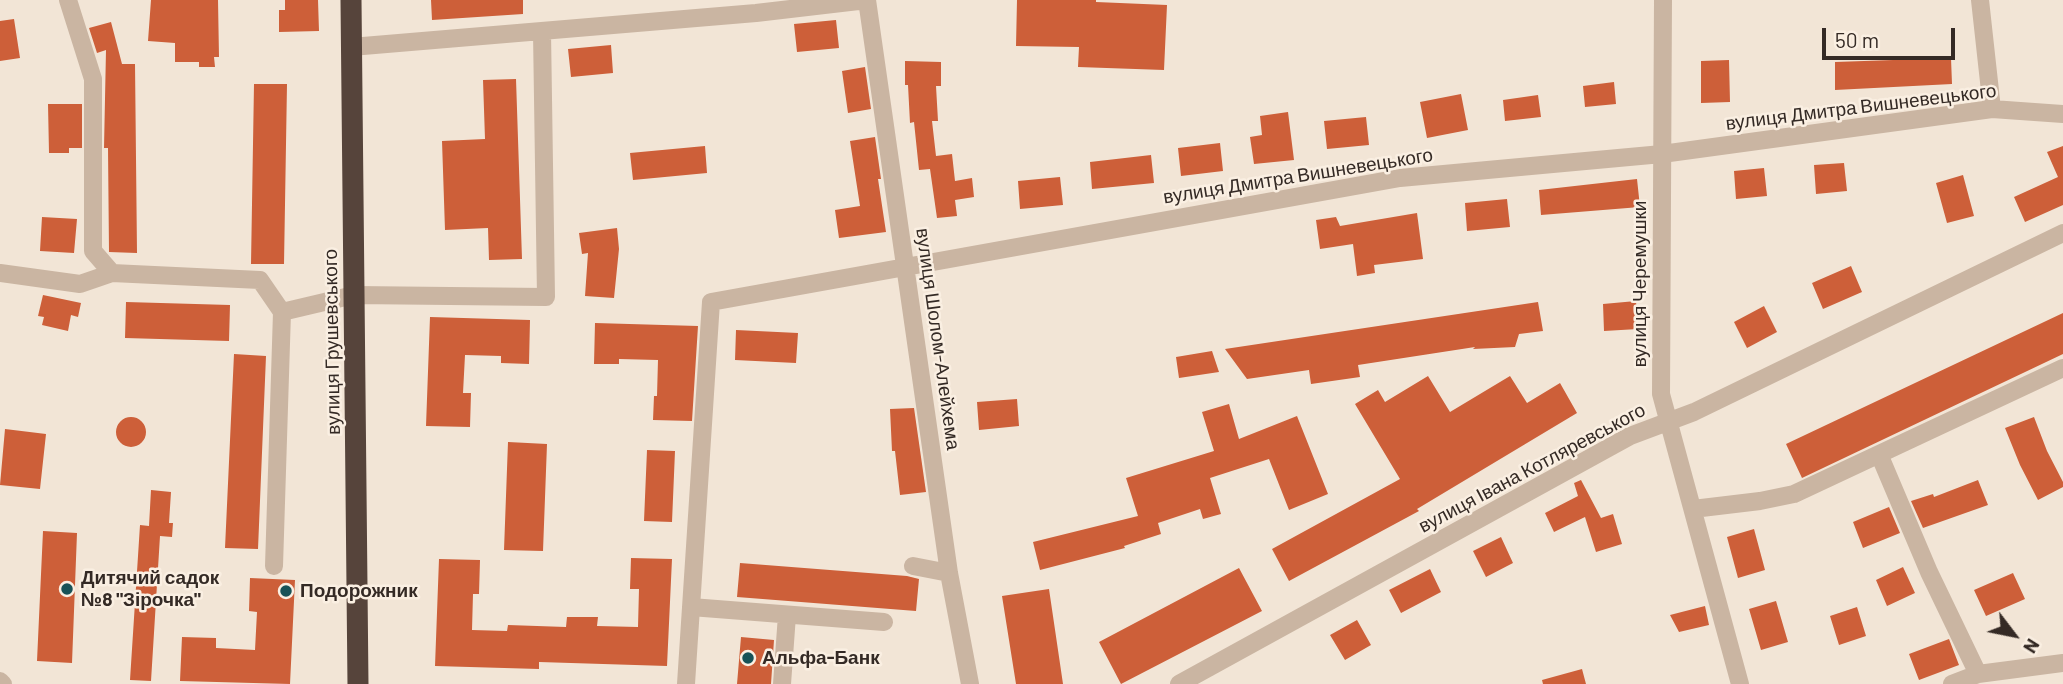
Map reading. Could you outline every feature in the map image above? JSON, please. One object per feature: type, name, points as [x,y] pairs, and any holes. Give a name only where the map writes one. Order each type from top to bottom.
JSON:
[{"type":"highway","name":"вулиця Грушевського","points":[[351,0],[358,684]]},
{"type":"street","points":[[68,0],[93,79],[93,251],[111,273]]},
{"type":"street","points":[[351,47],[756,13],[867,0]]},
{"type":"street","name":"вулиця Шолом-Алейхема","points":[[867,0],[949,573],[970,684]]},
{"type":"street","name":"вулиця Черемушки","points":[[1663,0],[1661,394],[1740,684]]},
{"type":"street","points":[[1980,0],[1992,109]]},
{"type":"street","points":[[282,312],[354,296],[546,297],[542,32]]},
{"type":"street","name":"вулиця Дмитра Вишневецького","points":[[691,607],[711,302],[1400,178],[1661,154],[1992,109],[2063,114]]},
{"type":"street","name":"вулиця Івана Котляревського","points":[[1191,681],[1630,436],[1694,412],[2063,233]]},
{"type":"street","points":[[0,273],[80,284],[111,273],[260,280],[282,312],[274,566]]},
{"type":"street","points":[[1693,509],[1794,494],[2063,368]]},
{"type":"street","points":[[1879,454],[1929,572],[1978,674]]},
{"type":"street","points":[[913,566],[949,573]]},
{"type":"street","points":[[686,684],[691,607],[884,622]]},
{"type":"street","points":[[787,615],[782,679],[800,684]]},
{"type":"street","points":[[1952,684],[1978,674],[2063,663]]},
{"type":"building","points":[[151,0],[218,0],[219,57],[214,57],[215,67],[199,67],[199,62],[175,62],[175,43],[148,41]]},
{"type":"building","points":[[285,0],[318,0],[319,31],[279,32],[279,10],[285,10]]},
{"type":"building","points":[[431,0],[523,0],[523,14],[432,20]]},
{"type":"building","points":[[1017,0],[1096,0],[1167,5],[1164,70],[1078,67],[1079,47],[1016,46]]},
{"type":"building","points":[[14,19],[20,58],[0,61],[0,21]]},
{"type":"building","points":[[836,20],[839,48],[797,52],[794,24]]},
{"type":"building","points":[[111,22],[122,64],[135,64],[137,253],[109,252],[108,148],[104,148],[106,50],[97,53],[89,28]]},
{"type":"building","points":[[611,45],[613,73],[571,77],[568,49]]},
{"type":"building","points":[[1951,58],[1952,84],[1835,90],[1835,62]]},
{"type":"building","points":[[1729,60],[1730,102],[1701,103],[1701,61]]},
{"type":"building","points":[[905,61],[941,62],[941,86],[936,86],[938,121],[932,121],[936,156],[952,154],[955,181],[972,178],[974,197],[955,200],[957,216],[937,218],[930,169],[919,170],[914,122],[910,123],[908,85],[905,85]]},
{"type":"building","points":[[865,67],[871,109],[848,113],[842,71]]},
{"type":"building","points":[[516,79],[522,259],[489,260],[488,228],[445,230],[442,141],[485,139],[483,80]]},
{"type":"building","points":[[1614,82],[1616,104],[1585,107],[1583,86]]},
{"type":"building","points":[[254,84],[287,84],[284,264],[251,264]]},
{"type":"building","points":[[1461,94],[1468,130],[1427,138],[1420,102]]},
{"type":"building","points":[[1538,95],[1541,117],[1505,121],[1503,100]]},
{"type":"building","points":[[48,104],[82,104],[82,148],[69,148],[69,153],[49,153]]},
{"type":"building","points":[[1288,112],[1294,160],[1254,164],[1250,137],[1262,135],[1260,116]]},
{"type":"building","points":[[1366,117],[1369,145],[1327,149],[1324,121]]},
{"type":"building","points":[[875,137],[886,232],[839,238],[835,210],[860,206],[850,141]]},
{"type":"building","points":[[1220,143],[1223,171],[1181,176],[1178,148]]},
{"type":"building","points":[[705,146],[707,173],[633,180],[630,153]]},
{"type":"building","points":[[2063,146],[2063,205],[2025,222],[2014,197],[2058,177],[2047,152]]},
{"type":"building","points":[[1151,155],[1154,183],[1092,189],[1090,162]]},
{"type":"building","points":[[1844,163],[1847,191],[1816,194],[1814,165]]},
{"type":"building","points":[[1764,168],[1767,196],[1736,199],[1734,171]]},
{"type":"building","points":[[1963,175],[1974,216],[1947,223],[1936,183]]},
{"type":"building","points":[[1060,177],[1063,205],[1020,209],[1018,181]]},
{"type":"building","points":[[1637,179],[1640,207],[1541,215],[1539,190]]},
{"type":"building","points":[[1507,199],[1510,227],[1467,231],[1465,203]]},
{"type":"building","points":[[1417,213],[1423,259],[1374,265],[1375,273],[1357,276],[1353,244],[1320,249],[1316,220],[1336,217],[1340,226]]},
{"type":"building","points":[[42,217],[77,219],[74,253],[40,251]]},
{"type":"building","points":[[617,228],[619,249],[614,298],[585,296],[588,253],[582,254],[579,233]]},
{"type":"building","points":[[1851,266],[1862,292],[1823,309],[1812,283]]},
{"type":"building","points":[[43,295],[81,303],[78,317],[71,315],[68,331],[42,325],[44,317],[38,316]]},
{"type":"building","points":[[1636,301],[1638,329],[1604,331],[1603,304]]},
{"type":"building","points":[[126,302],[230,305],[229,341],[125,338]]},
{"type":"building","points":[[1538,302],[1543,331],[1519,334],[1515,347],[1473,349],[1475,347],[1358,365],[1360,377],[1311,384],[1309,370],[1247,379],[1225,349]]},
{"type":"building","points":[[1764,306],[1777,332],[1747,348],[1734,322]]},
{"type":"building","points":[[2063,313],[2063,354],[1802,478],[1786,444]]},
{"type":"building","points":[[430,317],[530,320],[529,364],[501,363],[501,356],[465,355],[463,393],[471,393],[470,427],[426,426]]},
{"type":"building","points":[[595,323],[698,326],[692,421],[653,420],[658,360],[619,359],[619,364],[594,364]]},
{"type":"building","points":[[736,330],[798,333],[796,363],[735,360]]},
{"type":"building","points":[[1212,351],[1219,372],[1179,378],[1176,357]]},
{"type":"building","points":[[234,354],[266,356],[258,549],[225,548]]},
{"type":"building","points":[[1428,376],[1450,412],[1510,376],[1527,403],[1560,383],[1577,413],[1417,509],[1419,511],[1289,581],[1272,549],[1400,479],[1355,404],[1378,390],[1385,402]]},
{"type":"building","points":[[1017,399],[1019,426],[979,430],[977,402]]},
{"type":"building","points":[[1229,404],[1239,439],[1297,416],[1328,494],[1289,510],[1269,459],[1210,478],[1221,514],[1203,519],[1200,509],[1158,523],[1161,534],[1124,546],[1125,548],[1040,570],[1033,542],[1138,516],[1126,478],[1214,451],[1202,412]]},
{"type":"building","points":[[914,408],[926,492],[900,495],[895,451],[892,451],[890,409]]},
{"type":"building","points":[[131,417],[142,421],[146,432],[142,443],[131,447],[120,443],[116,432],[120,421]]},
{"type":"building","points":[[2034,417],[2063,482],[2063,487],[2038,500],[2005,428]]},
{"type":"building","points":[[5,429],[46,434],[40,489],[0,485]]},
{"type":"building","points":[[508,442],[547,444],[543,551],[504,550]]},
{"type":"building","points":[[647,450],[675,451],[672,522],[644,521]]},
{"type":"building","points":[[1581,480],[1601,518],[1613,514],[1622,544],[1596,552],[1585,517],[1554,532],[1545,513],[1578,496],[1574,483]]},
{"type":"building","points":[[1978,480],[1988,505],[1923,528],[1911,501],[1933,494],[1934,497]]},
{"type":"building","points":[[151,490],[171,492],[169,523],[173,523],[172,537],[160,536],[151,681],[130,680],[140,525],[149,526]]},
{"type":"building","points":[[1889,507],[1900,533],[1863,548],[1853,522]]},
{"type":"building","points":[[1754,529],[1765,570],[1738,578],[1727,537]]},
{"type":"building","points":[[43,531],[77,533],[72,663],[37,661]]},
{"type":"building","points":[[1501,537],[1513,563],[1486,577],[1473,551]]},
{"type":"building","points":[[631,558],[672,559],[667,666],[539,662],[539,669],[435,666],[439,559],[480,560],[479,594],[473,594],[472,630],[507,631],[508,625],[566,627],[567,617],[598,617],[597,626],[638,627],[639,589],[630,589]]},
{"type":"building","points":[[740,563],[919,579],[916,611],[737,597]]},
{"type":"building","points":[[1903,567],[1915,593],[1887,606],[1876,580]]},
{"type":"building","points":[[1239,568],[1262,611],[1121,684],[1099,642]]},
{"type":"building","points":[[1430,569],[1441,592],[1401,613],[1389,590]]},
{"type":"building","points":[[2013,573],[2025,599],[1986,616],[1974,590]]},
{"type":"building","points":[[250,578],[295,580],[290,684],[180,681],[182,637],[216,638],[216,648],[255,650],[257,612],[249,611]]},
{"type":"building","points":[[1049,589],[1063,684],[1016,684],[1002,596]]},
{"type":"building","points":[[1776,601],[1788,642],[1761,650],[1749,609]]},
{"type":"building","points":[[1705,606],[1709,625],[1679,632],[1670,615]]},
{"type":"building","points":[[1857,607],[1866,636],[1839,645],[1830,616]]},
{"type":"building","points":[[1357,620],[1371,645],[1345,660],[1330,635]]},
{"type":"building","points":[[741,637],[774,640],[771,684],[737,684]]},
{"type":"building","points":[[1949,639],[1959,665],[1919,680],[1909,654]]},
{"type":"building","points":[[1582,669],[1586,684],[1543,684],[1542,680]]},
{"type":"place","name":"Дитячий садок №8 \"Зірочка\"","points":[[67,589]]},
{"type":"place","name":"Подорожник","points":[[286,591]]},
{"type":"place","name":"Альфа-Банк","points":[[748,658]]}]
